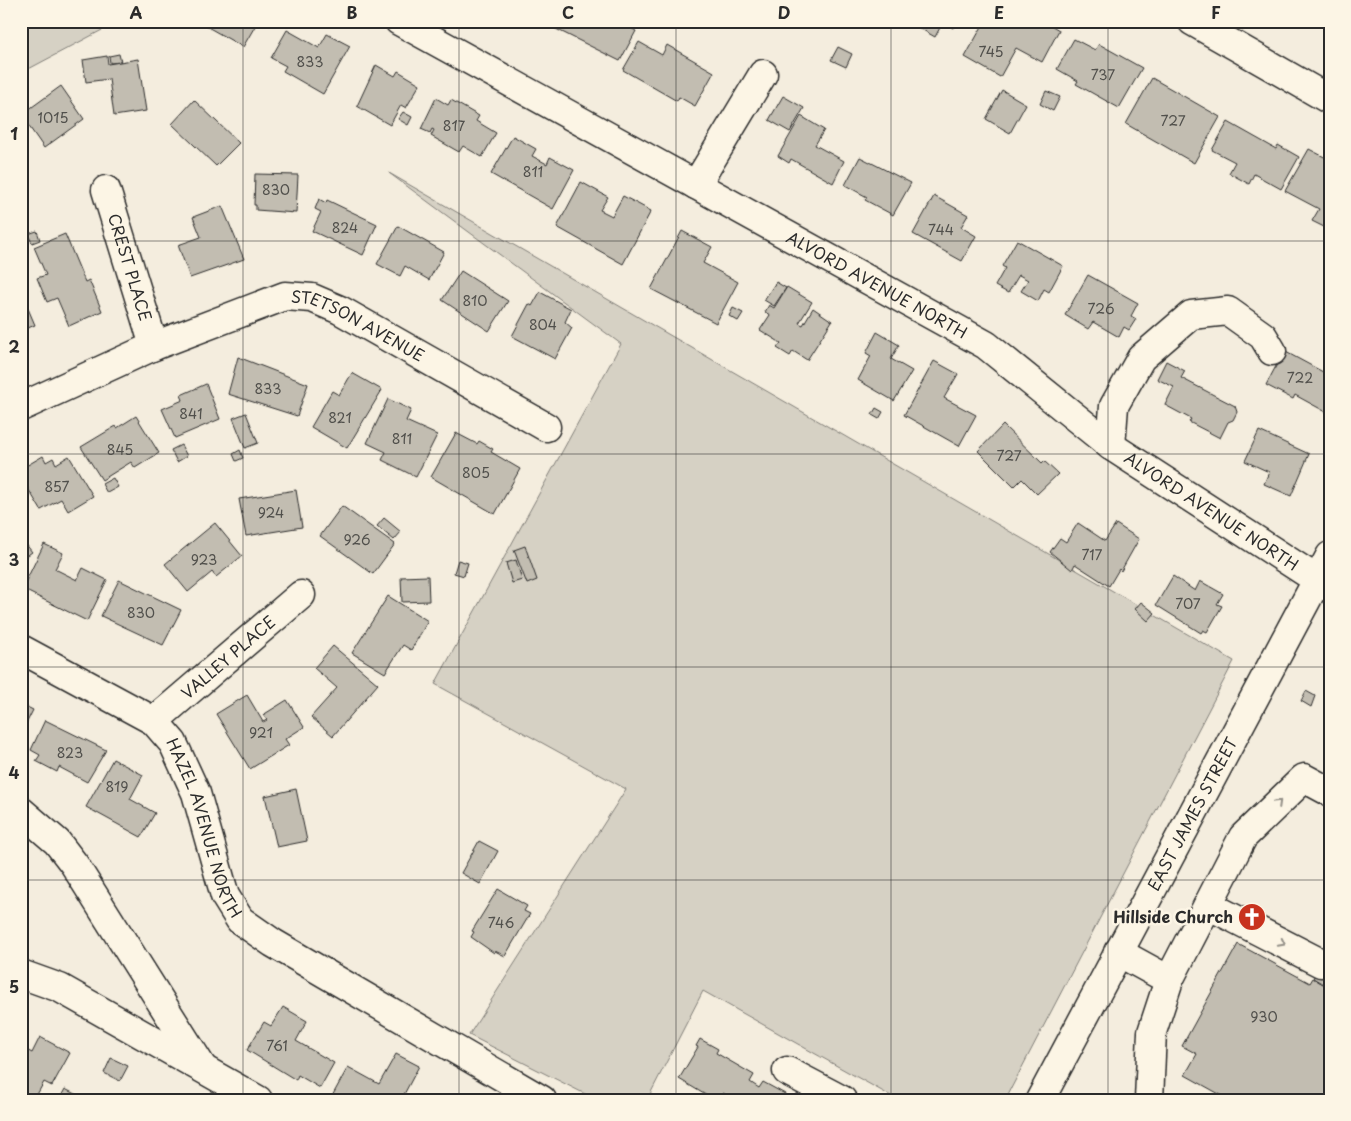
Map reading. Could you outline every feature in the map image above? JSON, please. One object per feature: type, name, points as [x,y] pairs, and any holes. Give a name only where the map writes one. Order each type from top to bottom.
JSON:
[{"type":"street","name":"ALVORD AVENUE NORTH","points":[[399,21],[986,345],[1111,446],[1323,585]]},
{"type":"street","points":[[1192,21],[1330,100]]},
{"type":"street","points":[[696,185],[763,74]]},
{"type":"street","name":"CREST PLACE","points":[[106,190],[154,346]]},
{"type":"street","name":"STETSON AVENUE","points":[[21,407],[154,346],[285,296],[312,298],[340,310],[546,427]]},
{"type":"street","points":[[1111,446],[1114,406],[1142,358],[1191,315],[1228,311],[1263,336],[1272,351]]},
{"type":"street","name":"EAST JAMES STREET","points":[[1040,1100],[1118,952],[1323,585],[1330,556]]},
{"type":"street","name":"VALLEY PLACE","points":[[154,721],[301,595]]},
{"type":"street","name":"HAZEL AVENUE NORTH","points":[[21,649],[154,721],[173,743],[196,793],[225,896],[240,920],[273,943],[542,1100]]},
{"type":"street","points":[[1149,1100],[1152,1032],[1169,980],[1243,837],[1304,778],[1330,792]]},
{"type":"street","points":[[21,811],[39,824],[57,842],[74,864],[202,1067]]},
{"type":"street","points":[[1208,905],[1321,963]]},
{"type":"street","points":[[1118,952],[1169,980]]},
{"type":"street","points":[[21,974],[60,988],[258,1100]]},
{"type":"street","points":[[787,1071],[842,1100]]},
{"type":"shaded area","points":[[21,21],[119,21],[21,73]]},
{"type":"shaded area","points":[[389,173],[1234,661],[1005,1100],[898,1100],[703,991],[647,1100],[597,1100],[469,1035],[626,789],[435,684],[621,344]]},
{"type":"building","points":[[197,21],[258,21],[243,47]]},
{"type":"building","points":[[557,21],[618,21],[636,31],[620,61],[554,28]]},
{"type":"building","points":[[907,21],[956,21],[953,28],[943,22],[935,37]]},
{"type":"building","points":[[985,21],[1040,23],[1044,21],[1059,30],[1042,62],[1016,48],[1000,77],[965,57]]},
{"type":"building","points":[[287,30],[319,48],[327,34],[350,46],[323,94],[283,71],[286,66],[271,58]]},
{"type":"building","points":[[1074,39],[1095,50],[1099,44],[1142,68],[1119,108],[1076,84],[1078,81],[1057,69]]},
{"type":"building","points":[[639,42],[662,55],[667,45],[714,72],[695,106],[679,97],[677,101],[623,70]]},
{"type":"building","points":[[838,47],[852,54],[846,67],[831,60]]},
{"type":"building","points":[[119,54],[121,62],[110,63],[109,56]]},
{"type":"building","points":[[107,56],[108,64],[138,59],[146,111],[114,116],[109,79],[86,82],[83,60]]},
{"type":"building","points":[[376,65],[395,76],[398,71],[420,84],[406,108],[401,105],[390,125],[357,106]]},
{"type":"building","points":[[1152,78],[1220,117],[1194,163],[1126,124]]},
{"type":"building","points":[[61,86],[84,119],[44,148],[21,115]]},
{"type":"building","points":[[1002,90],[1026,104],[1010,133],[986,119]]},
{"type":"building","points":[[1046,91],[1060,97],[1053,111],[1040,104]]},
{"type":"building","points":[[783,96],[804,108],[790,132],[769,120]]},
{"type":"building","points":[[436,98],[448,105],[451,100],[479,116],[476,121],[496,133],[482,157],[463,146],[459,152],[431,136],[434,130],[432,129],[430,133],[421,129]]},
{"type":"building","points":[[194,100],[239,143],[216,166],[172,124]]},
{"type":"building","points":[[403,112],[412,117],[408,125],[398,119]]},
{"type":"building","points":[[801,116],[824,130],[815,145],[844,161],[833,183],[791,159],[789,163],[778,156]]},
{"type":"building","points":[[1228,122],[1276,149],[1278,145],[1299,157],[1281,189],[1254,174],[1249,184],[1229,173],[1235,162],[1212,150]]},
{"type":"building","points":[[513,136],[536,149],[532,156],[547,164],[550,157],[574,170],[553,209],[491,174]]},
{"type":"building","points":[[1309,149],[1330,160],[1330,230],[1312,221],[1319,209],[1285,191]]},
{"type":"building","points":[[860,157],[911,183],[893,215],[865,200],[867,197],[845,185]]},
{"type":"building","points":[[255,174],[298,175],[296,213],[256,210],[256,205],[254,205]]},
{"type":"building","points":[[581,182],[608,197],[600,210],[612,216],[623,196],[651,211],[623,264],[557,227]]},
{"type":"building","points":[[934,196],[968,215],[961,227],[976,236],[962,261],[913,234]]},
{"type":"building","points":[[319,199],[326,203],[327,200],[377,224],[363,255],[312,231],[321,212],[315,209]]},
{"type":"building","points":[[222,206],[244,259],[190,278],[178,245],[201,237],[193,217]]},
{"type":"building","points":[[398,226],[444,252],[429,280],[405,266],[400,276],[377,264]]},
{"type":"building","points":[[37,231],[40,240],[32,243],[28,234]]},
{"type":"building","points":[[682,231],[712,247],[703,263],[738,282],[716,323],[651,289]]},
{"type":"building","points":[[65,234],[85,282],[89,280],[102,311],[69,326],[57,298],[47,302],[37,278],[46,275],[34,247]]},
{"type":"building","points":[[1017,240],[1063,266],[1049,292],[1044,289],[1038,301],[1021,291],[1028,280],[1019,275],[1008,293],[995,286],[1005,268],[1002,266]]},
{"type":"building","points":[[461,271],[508,301],[489,331],[442,300]]},
{"type":"building","points":[[1088,275],[1138,303],[1131,316],[1136,319],[1129,330],[1124,327],[1119,337],[1093,322],[1088,329],[1065,315]]},
{"type":"building","points":[[776,282],[786,288],[774,306],[764,300]]},
{"type":"building","points":[[787,287],[812,302],[799,323],[803,325],[813,308],[832,321],[807,360],[793,351],[790,356],[777,348],[781,343],[760,330],[770,315],[765,312],[769,305],[774,308]]},
{"type":"building","points":[[21,292],[35,325],[21,331]]},
{"type":"building","points":[[540,292],[571,309],[565,322],[572,328],[555,359],[512,336],[529,304],[532,306]]},
{"type":"building","points":[[733,308],[743,313],[738,321],[729,316]]},
{"type":"building","points":[[877,332],[899,345],[891,359],[912,371],[894,401],[858,380],[871,356],[866,353]]},
{"type":"building","points":[[1284,351],[1323,372],[1330,360],[1328,413],[1295,395],[1293,399],[1266,385]]},
{"type":"building","points":[[238,357],[308,384],[297,416],[228,394]]},
{"type":"building","points":[[934,361],[958,374],[944,398],[976,415],[959,446],[904,415]]},
{"type":"building","points":[[1166,361],[1185,371],[1181,378],[1235,406],[1237,412],[1233,420],[1228,422],[1220,438],[1189,422],[1191,419],[1165,405],[1174,387],[1157,379]]},
{"type":"building","points":[[352,373],[382,390],[347,448],[311,427],[332,391],[339,395]]},
{"type":"building","points":[[206,384],[220,419],[175,438],[162,409],[183,400],[181,395]]},
{"type":"building","points":[[388,399],[411,410],[406,421],[437,435],[416,477],[382,460],[386,452],[367,443]]},
{"type":"building","points":[[876,408],[883,412],[879,419],[872,415]]},
{"type":"building","points":[[246,413],[258,443],[245,448],[233,418]]},
{"type":"building","points":[[136,416],[159,453],[135,468],[131,462],[102,480],[81,447]]},
{"type":"building","points":[[1003,425],[1042,463],[1044,461],[1058,474],[1037,494],[1022,479],[1014,487],[978,451]]},
{"type":"building","points":[[1259,431],[1309,454],[1291,496],[1264,484],[1269,472],[1245,461]]},
{"type":"building","points":[[456,433],[477,444],[479,441],[493,449],[491,452],[520,469],[495,514],[431,477]]},
{"type":"building","points":[[181,445],[187,456],[177,462],[171,450]]},
{"type":"building","points":[[240,450],[243,458],[236,461],[233,454]]},
{"type":"building","points":[[43,456],[46,462],[53,458],[56,464],[69,456],[93,496],[68,511],[61,499],[41,510],[21,477],[21,469]]},
{"type":"building","points":[[113,478],[118,487],[107,493],[102,484]]},
{"type":"building","points":[[296,490],[302,527],[246,536],[239,499]]},
{"type":"building","points":[[342,506],[395,544],[373,574],[320,536]]},
{"type":"building","points":[[384,518],[401,532],[394,540],[377,526]]},
{"type":"building","points":[[215,523],[242,556],[216,577],[212,572],[188,592],[165,564]]},
{"type":"building","points":[[1078,523],[1105,541],[1116,524],[1139,539],[1121,571],[1119,569],[1109,586],[1075,564],[1072,570],[1050,552],[1060,538],[1066,542]]},
{"type":"building","points":[[21,538],[32,552],[21,560]]},
{"type":"building","points":[[44,544],[63,553],[55,569],[77,580],[83,568],[107,580],[87,621],[22,589]]},
{"type":"building","points":[[525,546],[537,580],[527,584],[514,550]]},
{"type":"building","points":[[458,560],[468,563],[464,576],[454,573]]},
{"type":"building","points":[[516,560],[522,580],[512,583],[506,563]]},
{"type":"building","points":[[428,576],[429,601],[402,602],[401,577]]},
{"type":"building","points":[[1173,576],[1195,591],[1200,581],[1223,594],[1217,604],[1222,606],[1207,632],[1203,630],[1201,633],[1156,605]]},
{"type":"building","points":[[119,580],[181,610],[163,645],[101,616]]},
{"type":"building","points":[[388,596],[428,621],[411,650],[403,645],[385,673],[352,653]]},
{"type":"building","points":[[1141,602],[1155,613],[1148,621],[1135,609]]},
{"type":"building","points":[[333,646],[378,684],[333,736],[311,717],[337,688],[314,668]]},
{"type":"building","points":[[1306,691],[1315,696],[1311,707],[1301,701]]},
{"type":"building","points":[[247,695],[263,722],[267,720],[263,715],[287,700],[304,727],[285,739],[289,745],[250,769],[216,714]]},
{"type":"building","points":[[21,704],[33,710],[22,732],[21,732]]},
{"type":"building","points":[[45,720],[106,750],[87,782],[59,767],[57,772],[36,761],[40,755],[31,750]]},
{"type":"building","points":[[113,759],[143,775],[130,799],[155,813],[141,837],[86,807]]},
{"type":"building","points":[[296,789],[307,841],[277,847],[265,796]]},
{"type":"building","points":[[479,841],[498,851],[480,884],[461,873]]},
{"type":"building","points":[[498,889],[527,906],[524,911],[530,914],[505,956],[495,951],[494,953],[471,937],[474,932],[472,931]]},
{"type":"building","points":[[1238,944],[1310,983],[1313,978],[1330,988],[1330,1100],[1230,1100],[1185,1075],[1197,1054],[1182,1046]]},
{"type":"building","points":[[1330,949],[1330,988],[1313,978]]},
{"type":"building","points":[[283,1007],[307,1021],[296,1041],[334,1063],[320,1088],[298,1075],[296,1080],[247,1050],[264,1022],[271,1026]]},
{"type":"building","points":[[40,1037],[70,1053],[52,1086],[44,1082],[34,1100],[31,1100],[21,1095],[21,1047],[32,1053]]},
{"type":"building","points":[[700,1039],[718,1049],[716,1053],[754,1075],[750,1082],[759,1088],[763,1082],[785,1094],[782,1100],[735,1100],[723,1093],[718,1100],[714,1100],[679,1079],[698,1047],[696,1046]]},
{"type":"building","points":[[396,1054],[419,1066],[401,1100],[330,1100],[348,1067],[379,1084]]},
{"type":"building","points":[[111,1058],[128,1066],[120,1081],[104,1073]]},
{"type":"building","points":[[806,1088],[828,1100],[800,1100]]},
{"type":"building","points":[[65,1089],[87,1100],[59,1100]]},
{"type":"place","name":"Hillside Church","points":[[1252,917]]}]
